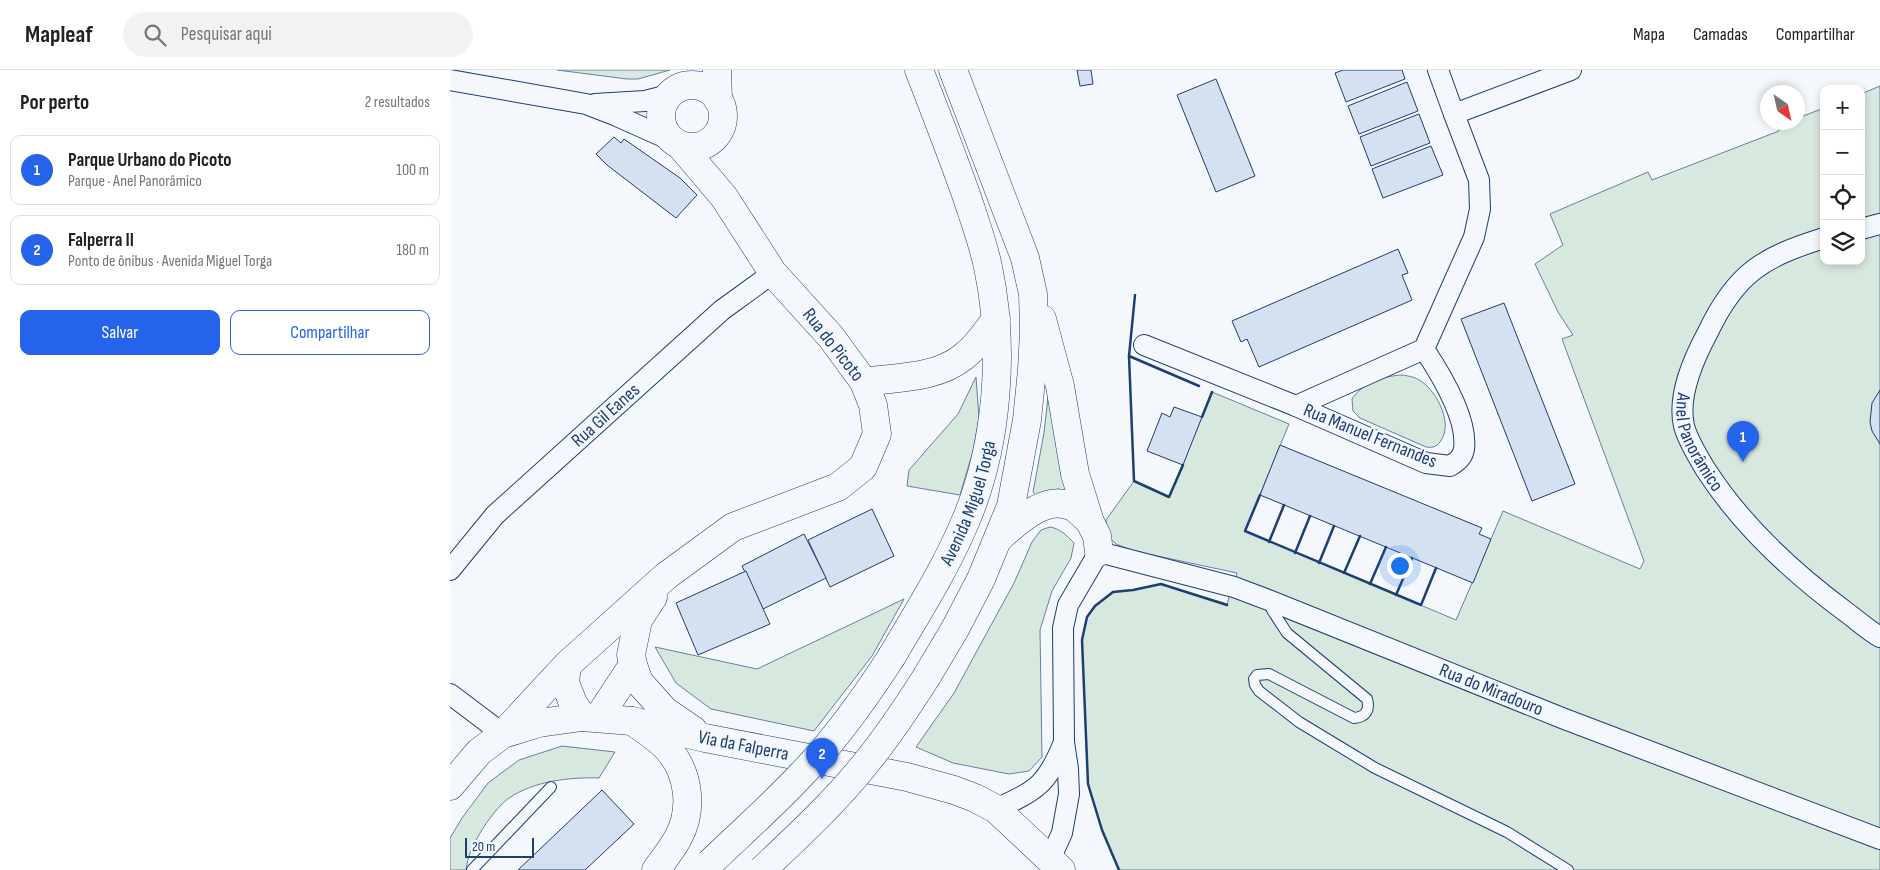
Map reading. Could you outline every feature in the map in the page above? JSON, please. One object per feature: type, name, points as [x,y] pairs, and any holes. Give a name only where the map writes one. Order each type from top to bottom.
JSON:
[{"type":"main road","name":"Rua do Picoto","points":[[717,70],[718,100],[723,112],[723,122],[719,133],[719,171],[724,197]]},
{"type":"main road","name":"Avenida Miguel Torga","points":[[706,867],[794,782],[863,702],[945,566],[967,519],[982,475],[991,426],[996,378],[996,319],[988,265],[976,226],[919,70]]},
{"type":"main road","name":"Avenida Miguel Torga","points":[[762,870],[830,804],[893,728],[927,676],[976,587],[999,538],[1011,506],[1027,420],[1033,360],[1033,294],[1025,258],[953,70]]},
{"type":"main road","name":"Rua do Picoto","points":[[503,734],[567,666],[666,576],[733,527],[838,487],[863,467],[876,434],[873,405],[864,382],[831,337],[773,273],[724,197],[668,136],[663,128],[660,117],[661,109],[688,83]]},
{"type":"main road","points":[[688,83],[711,92],[718,100]]},
{"type":"main road","points":[[677,144],[693,148],[702,146],[719,133]]},
{"type":"main road","points":[[1033,294],[1049,342],[1060,386],[1075,474],[1096,536],[1098,552]]},
{"type":"main road","points":[[864,382],[923,374],[944,368],[969,352],[981,340],[996,319]]},
{"type":"main road","points":[[999,538],[1020,520],[1036,510],[1050,505],[1062,504],[1075,508],[1090,522]]},
{"type":"main road","name":"Rua do Picoto","points":[[666,576],[638,620],[631,655],[633,665],[639,682],[665,711],[705,738]]},
{"type":"main road","points":[[567,666],[564,683],[573,703],[590,718],[633,665]]},
{"type":"main road","name":"Via da Falperra","points":[[450,786],[479,752],[503,734],[539,723],[590,718],[632,721],[705,738],[907,777],[968,796],[996,809],[1055,865]]},
{"type":"main road","points":[[632,721],[650,733],[668,749],[683,774],[688,793],[687,813],[679,837],[656,870]]},
{"type":"street","points":[[1424,350],[1474,237],[1480,210],[1479,180],[1438,70]]},
{"type":"street","points":[[1454,114],[1571,70]]},
{"type":"street","points":[[450,80],[586,104],[677,144]]},
{"type":"street","points":[[586,104],[645,101],[688,83]]},
{"type":"street","points":[[1865,228],[1880,224]]},
{"type":"street","name":"Anel Panorâmico","points":[[1820,239],[1784,251],[1760,264],[1738,283],[1720,307],[1689,377],[1684,402],[1684,425],[1692,445],[1722,495],[1760,538],[1780,559],[1828,599],[1880,637]]},
{"type":"street","name":"Rua Gil Eanes","points":[[450,570],[494,515],[722,310],[773,273]]},
{"type":"street","points":[[1144,345],[1296,406]]},
{"type":"street","name":"Rua Manuel Fernandes","points":[[1424,350],[1452,396],[1464,436],[1464,450],[1459,460],[1450,466],[1426,463],[1296,406],[1424,350]]},
{"type":"street","points":[[1055,865],[1069,794],[1064,742],[1063,628],[1068,606],[1098,552]]},
{"type":"street","name":"Rua do Miradouro","points":[[1098,552],[1234,587],[1562,718],[1880,839]]},
{"type":"street","points":[[450,694],[503,734]]},
{"type":"street","points":[[996,809],[1027,795],[1046,779],[1056,762],[1064,742]]},
{"type":"lane","points":[[1271,601],[1272,610],[1287,633],[1367,699],[1369,706],[1363,716],[1354,718],[1269,674],[1257,675],[1254,679],[1259,691],[1299,722],[1375,768],[1507,832],[1568,870]]},
{"type":"lane","points":[[472,870],[551,787]]},
{"type":"shaded area","points":[[557,70],[670,70],[638,79],[627,79]]},
{"type":"shaded area","points":[[1880,86],[1880,870],[1119,870],[1102,830],[1088,784],[1082,640],[1087,617],[1095,606],[1113,592],[1161,584],[1227,604],[1237,573],[1134,551],[1116,544],[1106,534],[1106,520],[1134,481],[1169,497],[1212,392],[1289,424],[1245,531],[1456,620],[1503,511],[1640,569],[1644,561],[1562,339],[1573,335],[1558,312],[1535,264],[1563,245],[1550,214],[1648,172],[1652,180],[1779,130],[1805,130],[1805,115],[1820,110],[1820,265],[1865,265],[1865,92]]},
{"type":"shaded area","points":[[1402,375],[1421,381],[1438,400],[1442,409],[1445,426],[1444,435],[1435,446],[1426,447],[1360,418],[1353,411],[1352,399],[1356,393],[1374,381]]},
{"type":"shaded area","points":[[976,377],[979,418],[973,451],[960,495],[907,486],[909,470],[958,414]]},
{"type":"shaded area","points":[[1048,397],[1067,491],[1058,489],[1036,495],[1033,492],[1044,433]]},
{"type":"shaded area","points":[[1050,527],[1066,535],[1074,543],[1071,558],[1052,591],[1040,630],[1042,757],[1029,771],[1009,774],[953,763],[916,747],[954,693],[1014,583],[1032,542],[1041,530]]},
{"type":"shaded area","points":[[904,599],[872,656],[814,731],[711,709],[676,683],[655,647],[757,669]]},
{"type":"shaded area","points":[[562,746],[615,752],[599,778],[552,781],[519,792],[509,798],[492,815],[482,830],[470,853],[466,870],[450,870],[450,838],[488,783],[519,760]]},
{"type":"building","points":[[1077,70],[1091,70],[1093,84],[1080,86]]},
{"type":"building","points":[[1343,70],[1402,70],[1405,79],[1346,102],[1335,73]]},
{"type":"building","points":[[1216,79],[1255,176],[1216,192],[1177,95]]},
{"type":"building","points":[[1407,82],[1418,111],[1359,134],[1348,106]]},
{"type":"building","points":[[1419,114],[1430,143],[1371,166],[1360,137]]},
{"type":"building","points":[[614,137],[621,143],[624,139],[680,178],[697,195],[676,218],[607,165],[596,154]]},
{"type":"building","points":[[1431,146],[1443,175],[1383,198],[1372,169]]},
{"type":"building","points":[[1398,249],[1408,273],[1402,275],[1412,300],[1259,367],[1247,339],[1241,342],[1232,321]]},
{"type":"building","points":[[1504,303],[1575,484],[1532,501],[1461,319]]},
{"type":"building","points":[[1880,390],[1880,444],[1872,431],[1870,422],[1872,403]]},
{"type":"building","points":[[1174,407],[1202,417],[1183,465],[1147,451],[1162,413],[1170,417]]},
{"type":"building","points":[[1280,445],[1482,528],[1479,534],[1491,539],[1473,583],[1260,495]]},
{"type":"building","points":[[872,509],[894,556],[830,587],[808,540]]},
{"type":"building","points":[[804,534],[826,578],[763,609],[742,566]]},
{"type":"building","points":[[746,571],[770,624],[698,655],[676,603]]},
{"type":"building","points":[[602,790],[634,824],[585,870],[518,870]]},
{"type":"wall","points":[[1135,295],[1129,356],[1134,481],[1169,497],[1183,465]]},
{"type":"wall","points":[[1129,356],[1199,386]]},
{"type":"wall","points":[[1202,417],[1212,392]]},
{"type":"wall","points":[[1260,495],[1245,531],[1421,605],[1436,568]]},
{"type":"wall","points":[[1269,542],[1284,505]]},
{"type":"wall","points":[[1295,553],[1310,516]]},
{"type":"wall","points":[[1319,563],[1334,526]]},
{"type":"wall","points":[[1344,573],[1360,536]]},
{"type":"wall","points":[[1370,584],[1386,547]]},
{"type":"wall","points":[[1396,595],[1412,558]]},
{"type":"wall","points":[[1119,870],[1102,830],[1088,784],[1082,640],[1087,617],[1095,606],[1113,592],[1161,584],[1227,605]]},
{"type":"place","name":"Parque Urbano do Picoto","points":[[1743,462]]},
{"type":"place","name":"Falperra II","points":[[822,779]]}]
